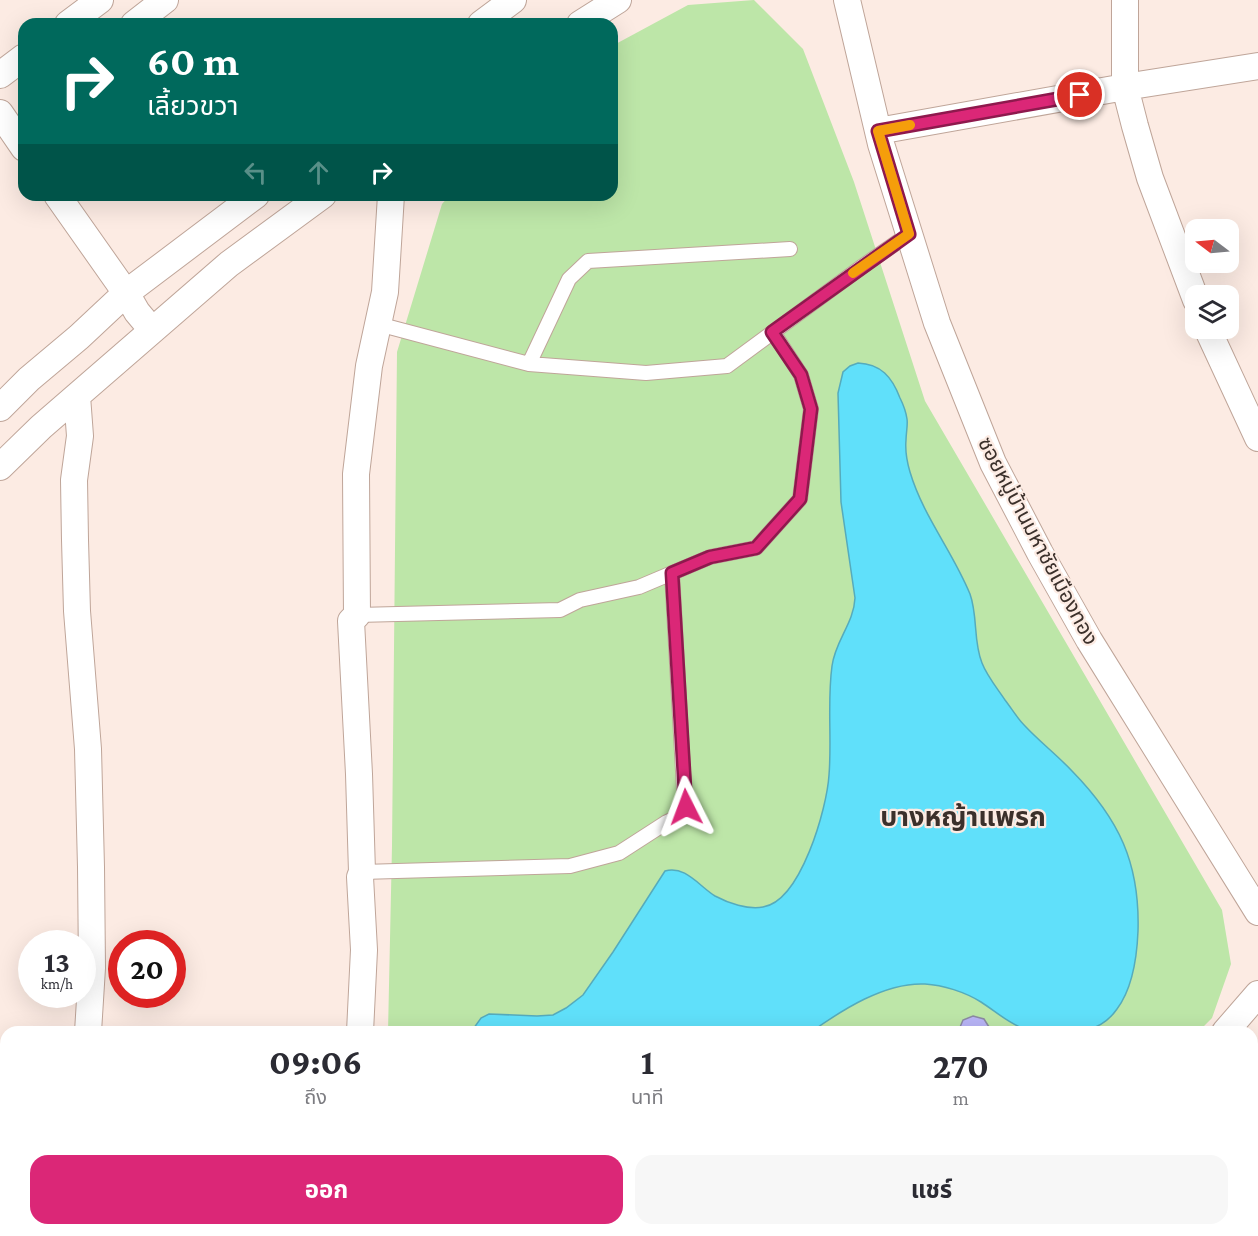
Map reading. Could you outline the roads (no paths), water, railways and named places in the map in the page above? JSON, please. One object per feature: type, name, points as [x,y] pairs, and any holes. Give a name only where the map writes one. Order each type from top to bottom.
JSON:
[{"type":"street","points":[[76,18],[100,0]]},
{"type":"street","points":[[142,18],[165,0]]},
{"type":"street","points":[[489,18],[513,0]]},
{"type":"street","points":[[590,18],[618,0]]},
{"type":"street","name":"ซอยหมู่บ้านมหาชัยเมืองทอง","points":[[847,0],[878,131],[909,234],[937,323],[989,452],[1040,553],[1089,640],[1151,741],[1255,899]]},
{"type":"street","points":[[1125,0],[1125,87],[1150,178],[1190,285]]},
{"type":"street","points":[[0,75],[18,62]]},
{"type":"street","points":[[878,131],[1258,66]]},
{"type":"street","points":[[8,118],[18,137]]},
{"type":"street","points":[[61,201],[137,312],[152,330]]},
{"type":"street","points":[[0,408],[29,379],[126,293],[248,201]]},
{"type":"street","points":[[0,467],[77,396],[230,264],[315,201]]},
{"type":"street","points":[[360,1026],[364,950],[360,877],[362,872],[359,774],[351,621],[357,615],[356,474],[369,366],[385,292],[391,201]]},
{"type":"street","points":[[1212,339],[1258,438]]},
{"type":"street","points":[[77,396],[80,436],[74,480],[77,611],[88,749],[92,867],[92,968],[88,1026]]},
{"type":"street","points":[[1230,1026],[1258,994]]},
{"type":"lane","points":[[378,324],[529,364],[646,373],[727,366],[909,234]]},
{"type":"lane","points":[[529,364],[569,279],[588,261],[790,249]]},
{"type":"lane","points":[[357,615],[560,610],[580,600],[639,587],[710,557],[756,548],[800,499],[811,409],[801,375],[772,332]]},
{"type":"lane","points":[[362,872],[570,866],[620,853],[680,816],[686,807],[672,573]]},
{"type":"water","points":[[858,363],[866,364],[885,373],[902,403],[907,419],[906,448],[910,472],[922,504],[970,594],[979,655],[987,673],[1022,723],[1088,789],[1114,825],[1123,844],[1135,884],[1138,931],[1133,972],[1122,1001],[1111,1017],[1097,1026],[1017,1026],[968,995],[946,987],[925,984],[895,988],[880,993],[850,1007],[820,1026],[475,1026],[481,1018],[489,1014],[553,1015],[583,995],[665,871],[679,871],[715,896],[745,907],[757,908],[777,901],[800,871],[817,830],[827,790],[830,761],[832,666],[851,616],[855,598],[841,502],[838,393],[843,372]]},
{"type":"district","name":"บางหญ้าแพรก","points":[[963,817]]}]
